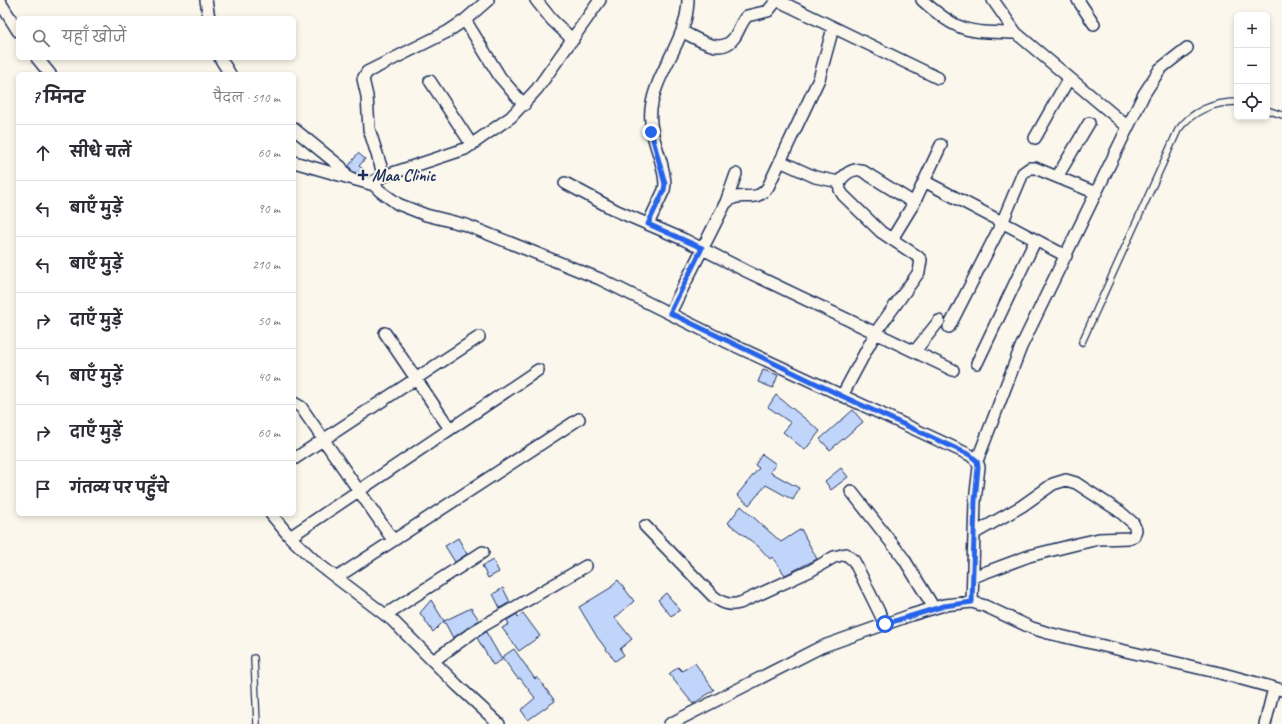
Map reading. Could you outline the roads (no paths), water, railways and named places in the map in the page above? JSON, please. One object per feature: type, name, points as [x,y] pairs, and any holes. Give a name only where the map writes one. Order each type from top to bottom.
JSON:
[{"type":"street","points":[[206,0],[209,16]]},
{"type":"street","points":[[384,176],[370,135],[364,75],[369,69],[436,38],[465,20],[488,0]]},
{"type":"street","points":[[536,0],[552,20],[573,40]]},
{"type":"street","points":[[374,185],[374,181],[384,176],[441,158],[472,145],[511,117],[524,105],[573,40],[600,0]]},
{"type":"street","points":[[648,224],[664,190],[665,184],[651,132],[652,104],[658,85],[683,32],[688,0]]},
{"type":"street","points":[[683,32],[714,46],[724,46],[734,38],[746,16],[768,11],[777,0],[938,78]]},
{"type":"street","points":[[922,0],[943,18],[964,30],[975,32],[1016,33]]},
{"type":"street","points":[[993,0],[1016,33],[1128,127]]},
{"type":"street","points":[[1078,0],[1094,24]]},
{"type":"street","points":[[0,2],[16,28]]},
{"type":"street","points":[[465,20],[500,77],[524,105]]},
{"type":"street","points":[[726,202],[734,197],[754,197],[765,192],[820,78],[833,28]]},
{"type":"street","points":[[972,602],[975,501],[978,467],[977,461],[1008,376],[1154,76],[1168,62],[1187,48]]},
{"type":"street","points":[[39,60],[48,72]]},
{"type":"street","points":[[221,60],[229,72]]},
{"type":"street","points":[[1035,138],[1069,78]]},
{"type":"street","points":[[430,81],[472,145]]},
{"type":"street","points":[[1057,177],[1089,123]]},
{"type":"street","points":[[296,130],[342,167],[348,178]]},
{"type":"street","points":[[892,239],[914,203],[941,145]]},
{"type":"street","points":[[780,161],[815,177],[839,182]]},
{"type":"street","points":[[296,163],[374,185],[380,192],[398,204],[478,229],[600,279],[842,396],[970,455],[977,461]]},
{"type":"street","points":[[949,327],[1002,223],[1023,173],[1030,168],[1035,168],[1096,193]]},
{"type":"street","points":[[839,182],[848,173],[857,169],[861,170],[914,203]]},
{"type":"street","points":[[670,313],[726,202],[736,174]]},
{"type":"street","points":[[924,181],[1035,241],[1066,256]]},
{"type":"street","points":[[839,182],[840,190],[843,195],[872,223],[920,258],[921,266],[876,332],[842,396]]},
{"type":"street","points":[[565,183],[617,211],[702,248],[746,271],[953,370]]},
{"type":"street","points":[[978,362],[1035,241]]},
{"type":"street","points":[[915,351],[938,321]]},
{"type":"street","points":[[385,334],[450,429]]},
{"type":"street","points":[[296,458],[478,337]]},
{"type":"street","points":[[290,537],[538,370]]},
{"type":"street","points":[[296,404],[301,407],[324,439],[393,540]]},
{"type":"street","points":[[336,578],[579,419]]},
{"type":"street","points":[[973,577],[1029,556],[1077,544],[1099,539],[1129,538],[1134,536],[1136,530],[1133,523],[1119,511],[1076,483],[1066,480],[1053,484],[1022,506],[975,533]]},
{"type":"street","points":[[851,491],[904,559],[934,608]]},
{"type":"street","points":[[273,516],[290,537],[317,563],[400,627],[499,724]]},
{"type":"street","points":[[644,526],[713,596],[722,603],[730,605],[740,603],[805,573],[838,555],[846,554],[854,561],[885,624]]},
{"type":"street","points":[[385,615],[483,552]]},
{"type":"street","points":[[433,660],[476,630],[586,566]]},
{"type":"street","points":[[670,724],[794,659],[821,647],[934,608],[959,602],[972,602],[985,606],[1032,628],[1048,633],[1220,673],[1278,689],[1265,724]]},
{"type":"lane","points":[[1082,342],[1178,130],[1184,122],[1196,112],[1221,103],[1234,102]]},
{"type":"lane","points":[[1270,111],[1282,115]]},
{"type":"lane","points":[[254,658],[256,724]]},
{"type":"place","name":"Maa Clinic","points":[[363,175]]}]
